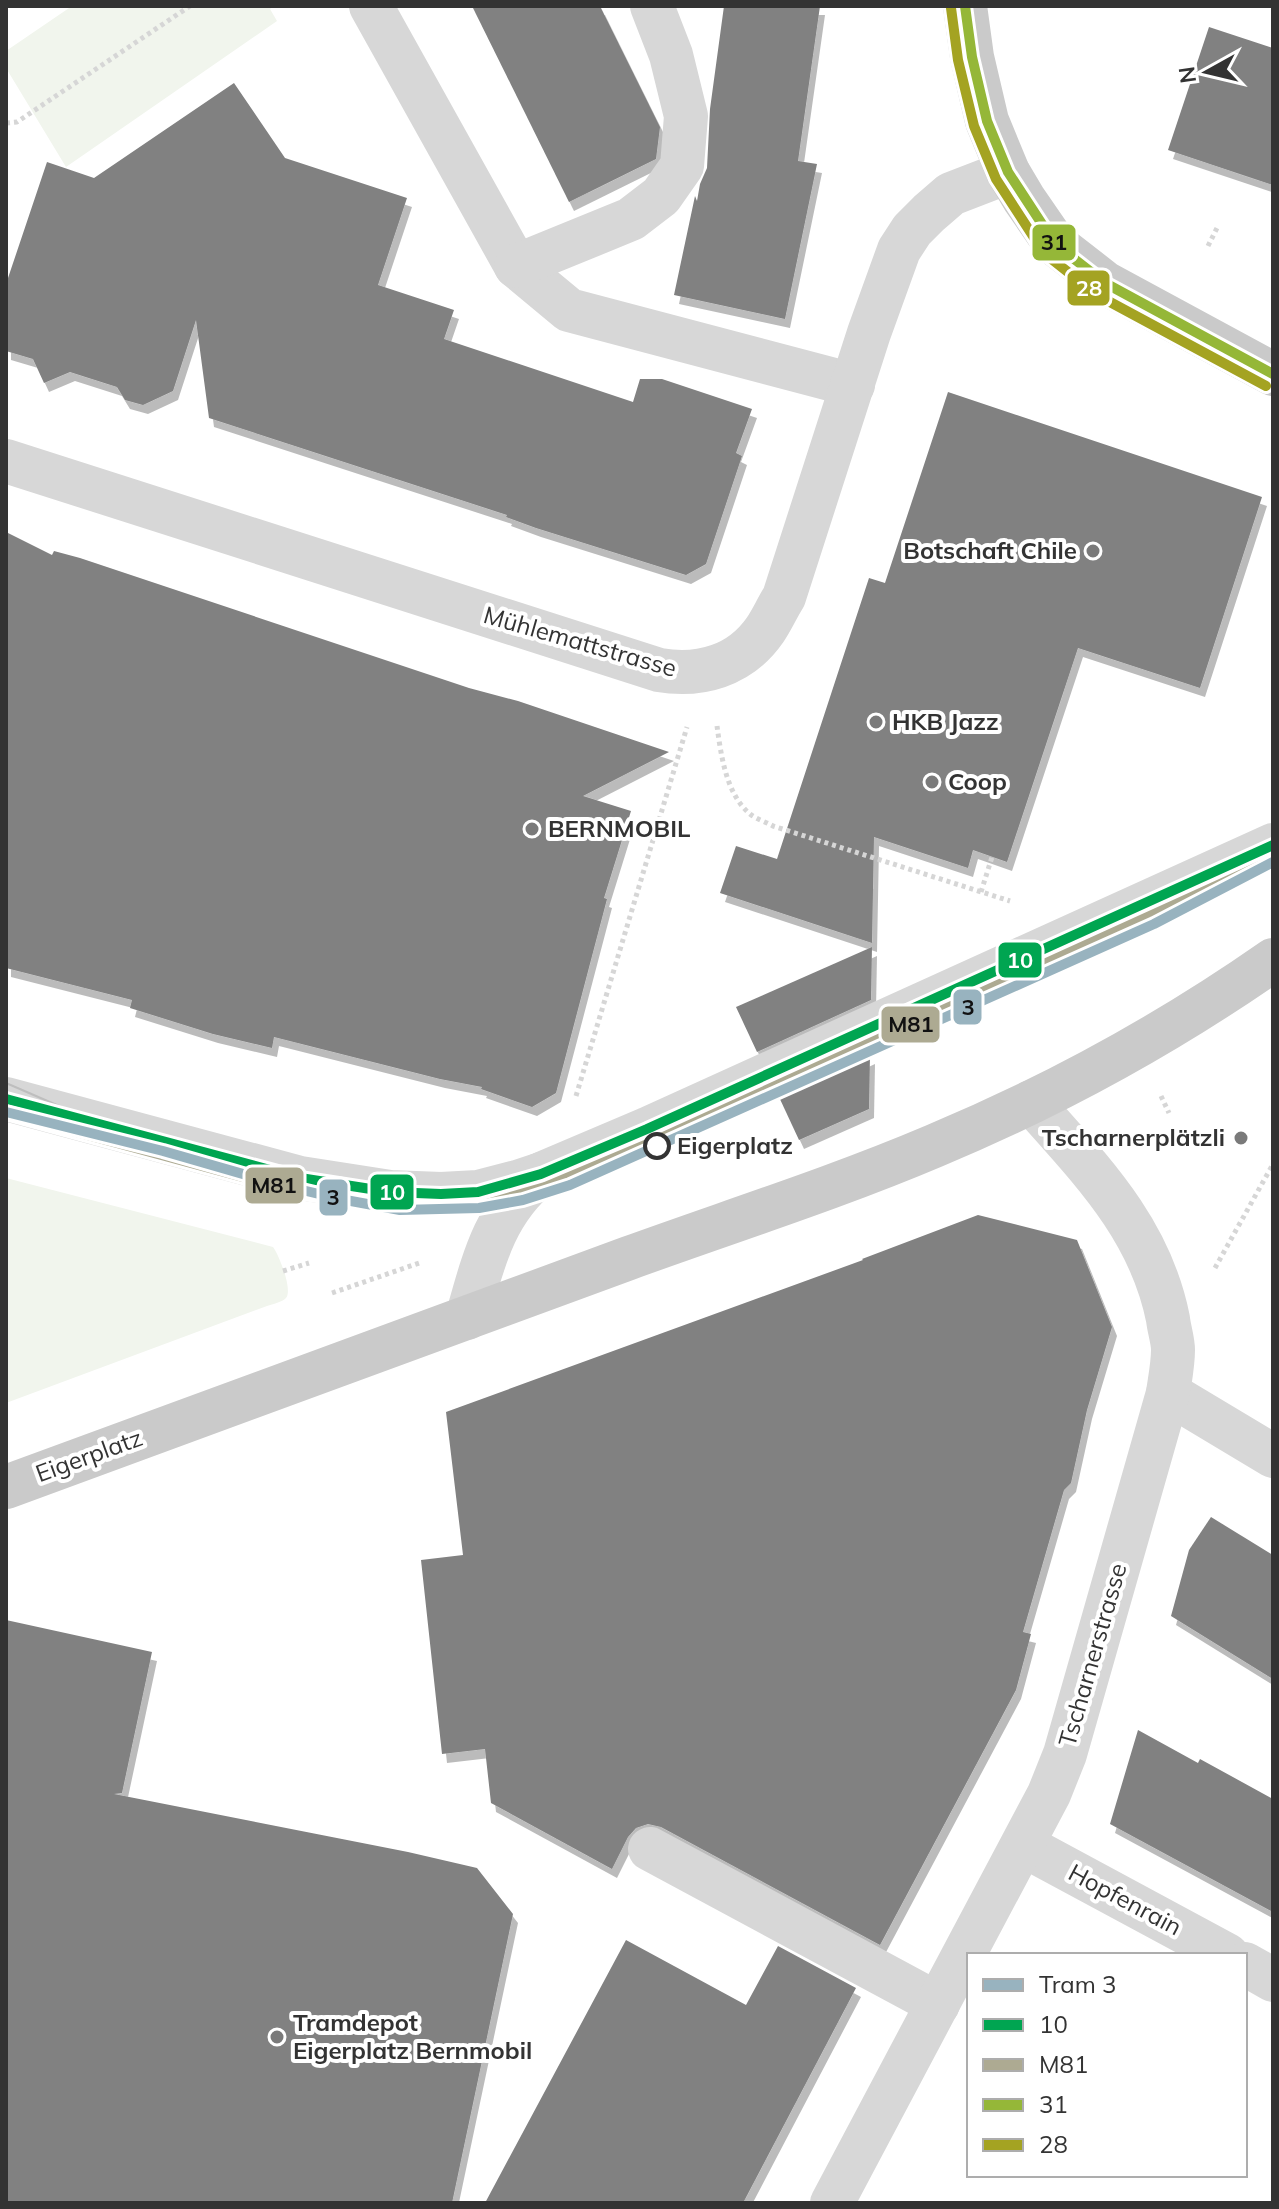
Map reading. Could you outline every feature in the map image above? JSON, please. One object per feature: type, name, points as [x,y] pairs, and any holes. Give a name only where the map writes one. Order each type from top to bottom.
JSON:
[{"type":"main road","points":[[965,6],[972,57],[987,121],[1008,172],[1055,244],[1105,283],[1273,374]]},
{"type":"main road","name":"Eigerplatz","points":[[6,1487],[852,1179],[932,1147],[1103,1067],[1159,1036],[1273,960]]},
{"type":"street","points":[[371,6],[516,266],[569,310],[853,385]]},
{"type":"street","points":[[516,266],[631,219],[661,196],[682,166],[686,116],[671,55],[652,6]]},
{"type":"street","name":"Mühlemattstrasse","points":[[6,461],[659,670],[693,673],[709,670],[745,651],[764,631],[784,597],[899,250],[912,230],[951,194],[1008,172]]},
{"type":"street","points":[[6,1099],[300,1178],[356,1188],[441,1194],[478,1192],[541,1174],[647,1129],[1273,845]]},
{"type":"street","name":"Tscharnerstrasse","points":[[832,2203],[1049,1794],[1065,1754],[1168,1393],[1173,1346],[1165,1304],[1151,1260],[1128,1219],[1082,1159],[1031,1102]]},
{"type":"street","points":[[467,1318],[497,1229],[523,1188],[541,1174]]},
{"type":"street","points":[[1168,1393],[1273,1456]]},
{"type":"street","name":"Hopfenrain","points":[[1023,1845],[1223,1953]]},
{"type":"street","points":[[650,1849],[938,2004]]},
{"type":"street","points":[[1247,1965],[1273,1980]]},
{"type":"path","points":[[6,123],[17,122],[190,6]]},
{"type":"path","points":[[1208,246],[1217,228]]},
{"type":"path","points":[[709,670],[720,748],[728,777],[750,814],[773,826],[1023,905]]},
{"type":"path","points":[[575,1100],[685,732],[709,670]]},
{"type":"path","points":[[981,892],[992,857]]},
{"type":"path","points":[[1213,1272],[1273,1164]]},
{"type":"path","points":[[283,1271],[309,1263]]},
{"type":"shaded area","points":[[72,6],[273,6],[270,9],[277,21],[66,167],[6,68],[6,51]]},
{"type":"shaded area","points":[[6,1178],[273,1247],[287,1280],[288,1294],[277,1303],[6,1403]]},
{"type":"building","points":[[472,6],[600,6],[660,127],[656,159],[569,202]]},
{"type":"building","points":[[724,6],[820,6],[798,161],[817,164],[785,319],[674,295],[695,196],[697,201],[707,168],[710,109]]},
{"type":"building","points":[[1209,27],[1273,48],[1273,185],[1168,150]]},
{"type":"building","points":[[234,83],[285,158],[407,198],[378,285],[454,310],[444,339],[633,402],[640,379],[662,379],[752,409],[736,453],[742,456],[706,564],[686,575],[209,418],[196,320],[173,391],[143,405],[125,400],[117,387],[70,372],[44,383],[33,359],[6,351],[6,284],[47,162],[94,178]]},
{"type":"building","points":[[948,392],[1262,497],[1200,688],[1078,648],[1007,862],[973,850],[968,868],[874,837],[872,943],[720,893],[736,846],[777,859],[869,578],[885,583]]},
{"type":"building","points":[[6,532],[52,555],[54,551],[80,558],[669,752],[583,796],[631,811],[604,898],[607,899],[556,1093],[532,1107],[482,1087],[274,1037],[272,1048],[213,1034],[130,1008],[132,1000],[6,968]]},
{"type":"building","points":[[872,947],[871,1000],[757,1052],[736,1007]]},
{"type":"building","points":[[870,1055],[869,1109],[799,1140],[779,1097]]},
{"type":"building","points":[[978,1215],[1077,1240],[1112,1327],[1087,1410],[1071,1483],[1064,1490],[1023,1632],[1031,1634],[1016,1690],[880,1945],[661,1827],[648,1824],[636,1828],[612,1869],[491,1803],[485,1749],[442,1754],[421,1560],[463,1555],[446,1412]]},
{"type":"building","points":[[1211,1517],[1273,1555],[1273,1679],[1171,1616],[1189,1550]]},
{"type":"building","name":"Tramdepot Eigerplatz Bernmobil","points":[[6,1620],[152,1652],[122,1793],[114,1794],[477,1868],[513,1914],[452,2203],[6,2203]]},
{"type":"building","points":[[1138,1730],[1273,1799],[1273,1912],[1110,1824]]},
{"type":"building","points":[[626,1940],[746,2005],[778,1946],[856,1988],[743,2203],[485,2203]]},
{"type":"tram line","name":"3","points":[[6,1112],[163,1151],[281,1185],[400,1210],[479,1208],[523,1200],[570,1185],[1154,924],[1273,862]]},
{"type":"tram line","points":[[6,1083],[163,1151]]},
{"type":"transit line","name":"31","points":[[965,6],[972,57],[987,121],[1008,172],[1055,244],[1105,283],[1273,374]]},
{"type":"transit line","name":"28","points":[[951,8],[958,60],[974,126],[996,179],[1044,253],[1097,295],[1266,386]]},
{"type":"transit line","name":"10","points":[[6,1099],[300,1178],[390,1192],[478,1192],[541,1174],[647,1129],[1273,845]]},
{"type":"transit line","name":"M81","points":[[6,1113],[298,1192],[389,1206],[480,1206],[545,1187],[652,1142],[1273,860]]},
{"type":"place","name":"Botschaft Chile","points":[[1093,551]]},
{"type":"place","name":"HKB Jazz","points":[[876,722]]},
{"type":"place","name":"Coop","points":[[932,782]]},
{"type":"place","name":"BERNMOBIL","points":[[532,829]]},
{"type":"place","name":"Tscharnerplätzli","points":[[1241,1138]]},
{"type":"place","name":"Eigerplatz","points":[[657,1146]]},
{"type":"place","name":"Tramdepot Eigerplatz Bernmobil","points":[[277,2037]]}]
